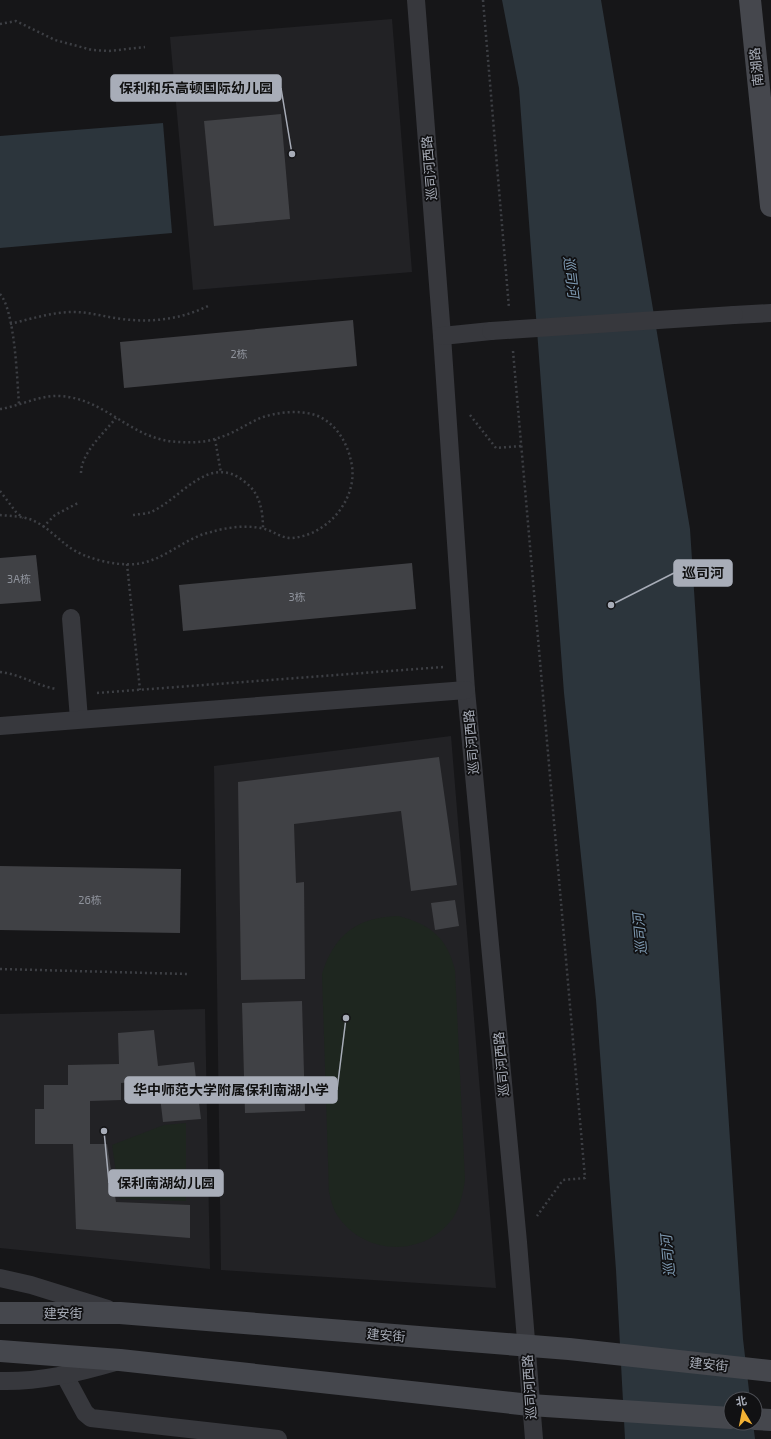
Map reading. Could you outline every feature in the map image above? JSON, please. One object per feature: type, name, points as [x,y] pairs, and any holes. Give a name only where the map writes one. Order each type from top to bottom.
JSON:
[{"type":"main road","name":"南湖路","points":[[750,0],[771,206]]},
{"type":"main road","name":"建安街","points":[[0,1313],[120,1313],[526,1346],[771,1371]]},
{"type":"main road","points":[[0,1351],[120,1360],[530,1405],[723,1418]]},
{"type":"street","name":"巡司河西路","points":[[416,0],[442,336],[464,666],[518,1242],[530,1405],[534,1439]]},
{"type":"street","points":[[442,336],[491,331],[771,312]]},
{"type":"street","points":[[71,618],[79,719]]},
{"type":"street","points":[[0,726],[466,690]]},
{"type":"street","points":[[0,1278],[31,1284],[120,1313]]},
{"type":"street","points":[[0,1381],[43,1380],[65,1376],[120,1360]]},
{"type":"street","points":[[65,1376],[84,1414],[90,1418],[278,1439]]},
{"type":"path","points":[[483,0],[510,311]]},
{"type":"path","points":[[0,24],[16,21],[54,40],[92,50],[109,51],[145,48]]},
{"type":"path","points":[[0,294],[8,308],[19,404]]},
{"type":"path","points":[[10,324],[72,312],[132,320],[168,319],[185,316],[210,305]]},
{"type":"path","points":[[512,343],[584,1178],[563,1180],[518,1242]]},
{"type":"path","points":[[0,409],[47,397],[71,397],[85,400],[102,408],[138,432],[166,441],[198,442],[215,439],[268,416],[296,412],[319,417],[329,423],[345,441],[353,466],[351,491],[344,503],[330,520],[313,532],[284,538],[263,529],[235,528],[211,531],[198,536],[157,558],[136,564],[127,564],[96,558],[76,552],[34,521],[0,515]]},
{"type":"path","points":[[469,414],[496,448],[521,446]]},
{"type":"path","points":[[81,473],[81,466],[86,456],[116,418]]},
{"type":"path","points":[[215,439],[221,473]]},
{"type":"path","points":[[133,515],[150,512],[198,479],[221,473],[229,473],[237,476],[252,489],[261,506],[263,529]]},
{"type":"path","points":[[0,491],[16,512],[23,518]]},
{"type":"path","points":[[43,527],[55,515],[78,503]]},
{"type":"path","points":[[127,564],[140,690]]},
{"type":"path","points":[[0,672],[12,673],[51,688],[77,692],[107,693],[464,666]]},
{"type":"path","points":[[0,969],[187,974]]},
{"type":"shaded area","points":[[392,19],[412,272],[193,290],[170,37]]},
{"type":"shaded area","points":[[451,736],[496,1288],[221,1270],[214,766]]},
{"type":"shaded area","points":[[398,916],[419,923],[436,934],[447,949],[455,970],[465,1180],[458,1209],[453,1218],[441,1231],[426,1240],[411,1245],[394,1247],[378,1245],[362,1238],[349,1229],[337,1215],[329,1192],[322,974],[333,949],[349,931],[371,920],[383,917]]},
{"type":"shaded area","points":[[205,1009],[210,1269],[0,1248],[0,1014]]},
{"type":"shaded area","points":[[186,1123],[186,1201],[120,1199],[112,1145],[164,1125]]},
{"type":"water","points":[[502,0],[601,0],[690,529],[743,1339],[749,1391],[723,1391],[723,1431],[754,1431],[755,1439],[625,1439],[616,1270],[596,1000],[564,693],[519,88]]},
{"type":"water","points":[[163,123],[172,233],[0,248],[0,136]]},
{"type":"building","points":[[281,114],[290,219],[214,226],[204,121]]},
{"type":"building","points":[[353,320],[357,366],[124,388],[120,342]]},
{"type":"building","points":[[36,555],[41,601],[0,604],[0,558]]},
{"type":"building","points":[[412,563],[416,609],[183,631],[179,585]]},
{"type":"building","points":[[439,757],[457,885],[411,891],[401,811],[294,824],[296,883],[304,882],[305,979],[241,980],[238,782]]},
{"type":"building","points":[[0,866],[181,869],[180,933],[0,930]]},
{"type":"building","points":[[455,900],[459,926],[435,930],[431,903]]},
{"type":"building","points":[[302,1001],[305,1111],[245,1113],[242,1003]]},
{"type":"building","points":[[154,1030],[158,1066],[194,1062],[201,1119],[163,1122],[158,1080],[121,1083],[121,1100],[90,1101],[90,1144],[107,1144],[116,1202],[190,1205],[190,1238],[76,1229],[73,1144],[35,1144],[35,1109],[44,1109],[44,1085],[68,1085],[68,1065],[119,1064],[118,1033]]},
{"type":"place","name":"保利和乐高顿国际幼儿园","points":[[292,154]]},
{"type":"place","name":"巡司河","points":[[611,605]]},
{"type":"place","name":"华中师范大学附属保利南湖小学","points":[[346,1018]]},
{"type":"place","name":"保利南湖幼儿园","points":[[104,1131]]}]
